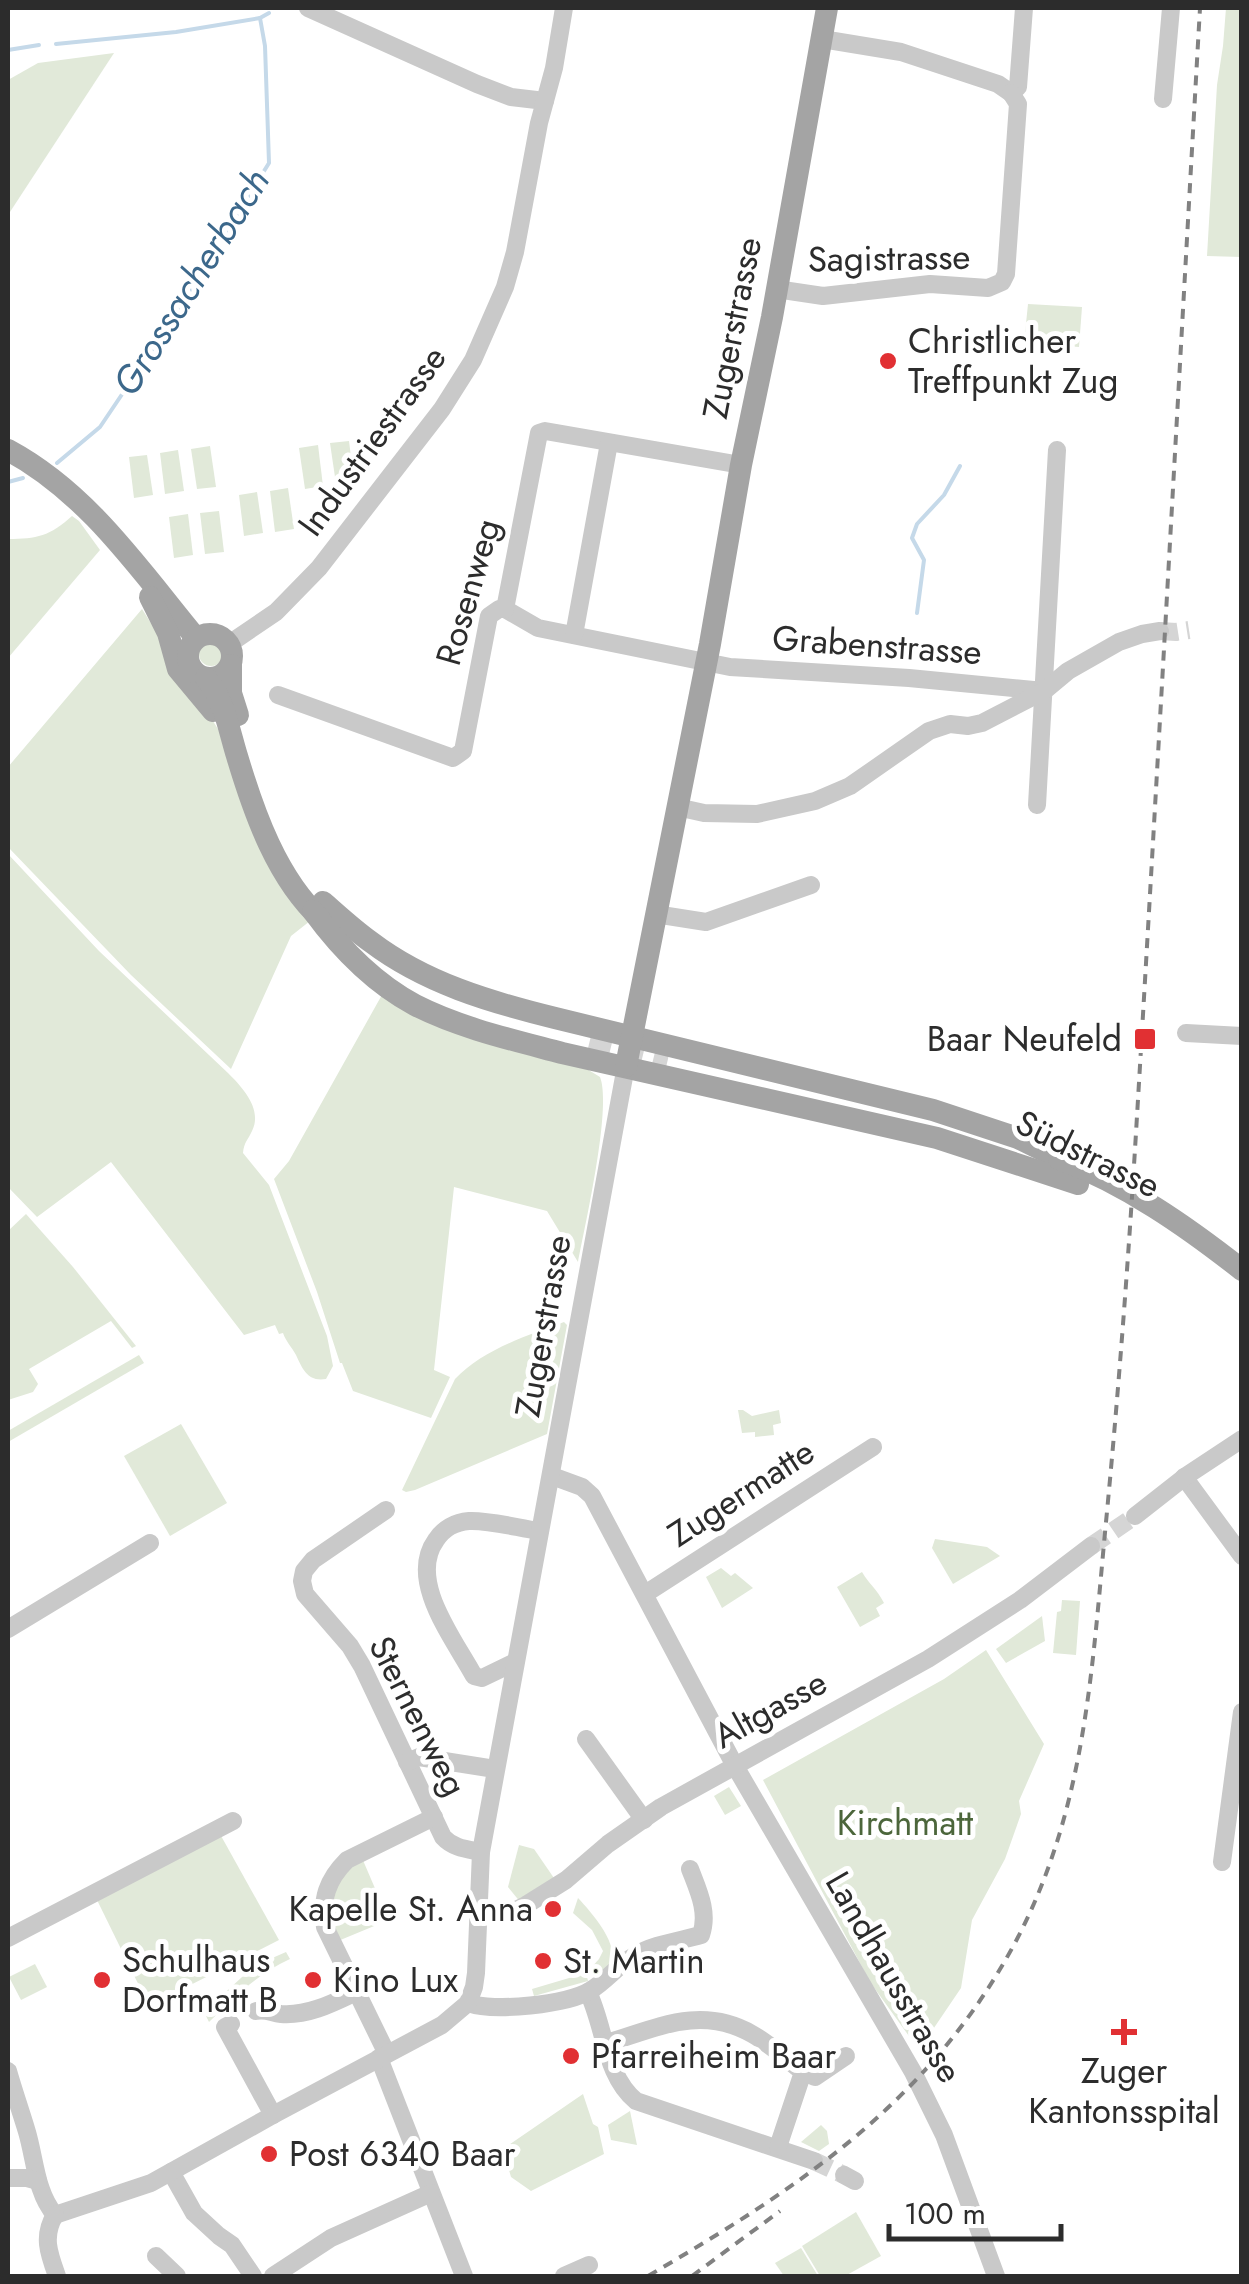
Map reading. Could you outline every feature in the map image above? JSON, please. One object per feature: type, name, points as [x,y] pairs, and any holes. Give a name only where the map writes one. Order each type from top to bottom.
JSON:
[{"type":"main road","name":"Zugerstrasse","points":[[626,1066],[706,663],[828,8]]},
{"type":"main road","points":[[8,450],[61,484],[106,528],[196,638]]},
{"type":"main road","points":[[141,570],[172,641],[178,669],[212,709],[238,760]]},
{"type":"main road","points":[[590,1040],[489,1014],[422,990],[361,944],[318,907],[289,878],[264,832],[213,686],[188,661],[188,650],[196,638],[215,634],[230,654],[231,693],[266,796],[289,849],[318,907],[333,938],[397,994],[417,1006],[501,1037],[1075,1174]]},
{"type":"main road","points":[[206,678],[224,674],[230,654]]},
{"type":"main road","points":[[318,907],[411,968],[456,990],[932,1110],[1018,1138],[1075,1174]]},
{"type":"main road","name":"Südstrasse","points":[[668,1059],[890,1113],[1075,1174],[1108,1180],[1242,1270]]},
{"type":"main road","name":"Südstrasse","points":[[1075,1174],[1180,1239],[1242,1286]]},
{"type":"street","points":[[308,8],[478,84],[512,97],[545,102]]},
{"type":"street","name":"Industriestrasse","points":[[230,654],[309,579],[459,384],[473,360],[505,287],[515,252],[564,8]]},
{"type":"street","points":[[822,39],[901,52],[998,84],[1010,92],[1018,87],[1024,8]]},
{"type":"street","points":[[1163,99],[1171,8]]},
{"type":"street","name":"Sagistrasse","points":[[776,289],[823,296],[930,284],[988,288],[1002,282],[1006,274],[1018,104],[1010,92]]},
{"type":"street","name":"Rosenweg","points":[[278,694],[452,758],[463,752],[489,616],[504,609],[539,433],[609,443]]},
{"type":"street","points":[[574,635],[609,443],[741,466]]},
{"type":"street","points":[[1037,805],[1057,450]]},
{"type":"street","points":[[504,609],[538,628],[706,663]]},
{"type":"street","points":[[677,807],[704,813],[757,814],[815,801],[850,786],[929,731],[950,724],[982,723],[1044,690],[1068,671],[1119,642],[1160,631]]},
{"type":"street","name":"Grabenstrasse","points":[[706,663],[1044,690]]},
{"type":"street","points":[[655,914],[706,922],[812,884]]},
{"type":"street","points":[[1186,1034],[1242,1036]]},
{"type":"street","name":"Zugerstrasse","points":[[468,2003],[476,1977],[480,1852],[626,1066]]},
{"type":"street","points":[[1135,1516],[1242,1439]]},
{"type":"street","name":"Zugermatte","points":[[645,1594],[873,1447]]},
{"type":"street","name":"Landhausstrasse","points":[[552,1476],[582,1486],[592,1496],[735,1766],[901,2049],[939,2124],[996,2276]]},
{"type":"street","points":[[1184,1478],[1242,1556]]},
{"type":"street","name":"Sternenweg","points":[[386,1510],[313,1560],[304,1571],[305,1594],[350,1646],[362,1666],[448,1843],[480,1852]]},
{"type":"street","points":[[515,1662],[482,1678],[474,1676],[432,1601],[426,1585],[426,1563],[439,1534],[452,1524],[471,1521],[539,1531]]},
{"type":"street","points":[[8,1630],[150,1544]]},
{"type":"street","name":"Altgasse","points":[[478,1916],[518,1910],[566,1880],[661,1807],[920,1664],[1046,1582],[1091,1546]]},
{"type":"street","points":[[1222,1862],[1242,1712]]},
{"type":"street","points":[[586,1739],[644,1820]]},
{"type":"street","points":[[407,1762],[419,1757],[495,1769]]},
{"type":"street","points":[[434,1818],[346,1860],[324,1892],[322,1909],[325,1927],[374,2029],[464,2276]]},
{"type":"street","points":[[8,1938],[233,1821]]},
{"type":"street","points":[[57,2276],[47,2236],[55,2214],[132,2191],[171,2172],[442,2025],[468,2003],[487,2008],[512,2007],[588,1992],[634,1956],[701,1935],[705,1919],[690,1869]]},
{"type":"street","points":[[256,2012],[308,2011],[356,1992]]},
{"type":"street","points":[[588,1992],[617,2078],[636,2101],[814,2161]]},
{"type":"street","points":[[606,2044],[691,2018],[731,2023],[815,2077],[846,2056]]},
{"type":"street","points":[[228,2026],[272,2115]]},
{"type":"street","points":[[8,2071],[38,2181],[55,2214]]},
{"type":"street","points":[[778,2147],[803,2072]]},
{"type":"street","points":[[171,2172],[194,2213],[232,2244],[253,2276]]},
{"type":"street","points":[[8,2178],[38,2181]]},
{"type":"street","points":[[273,2276],[331,2238],[431,2192]]},
{"type":"street","points":[[156,2256],[177,2276]]},
{"type":"street","points":[[564,2276],[589,2265]]},
{"type":"green space","points":[[1226,8],[1241,8],[1241,257],[1207,256],[1217,85]]},
{"type":"green space","points":[[114,53],[8,215],[8,80],[38,63]]},
{"type":"green space","points":[[1028,304],[1082,307],[1079,347],[1024,343]]},
{"type":"green space","points":[[349,441],[354,482],[336,484],[330,443]]},
{"type":"green space","points":[[318,445],[323,486],[305,489],[299,448]]},
{"type":"green space","points":[[210,446],[216,487],[197,489],[191,449]]},
{"type":"green space","points":[[178,450],[184,491],[165,494],[160,453]]},
{"type":"green space","points":[[147,455],[153,495],[134,498],[129,457]]},
{"type":"green space","points":[[288,488],[294,529],[275,532],[270,491]]},
{"type":"green space","points":[[257,492],[263,533],[244,536],[239,495]]},
{"type":"green space","points":[[219,511],[224,552],[205,554],[200,513]]},
{"type":"green space","points":[[188,514],[193,555],[174,558],[169,517]]},
{"type":"green space","points":[[72,516],[100,550],[8,658],[8,539],[43,535]]},
{"type":"green space","points":[[142,609],[218,729],[310,921],[291,936],[231,1069],[131,975],[8,847],[8,767]]},
{"type":"green space","points":[[211,642],[220,645],[220,663],[211,666],[202,663],[199,654],[202,645]]},
{"type":"green space","points":[[8,854],[99,951],[228,1073],[249,1099],[255,1123],[243,1153],[269,1185],[327,1336],[333,1366],[326,1379],[307,1374],[275,1325],[244,1335],[111,1162],[37,1217],[8,1187]]},
{"type":"green space","points":[[383,993],[582,1066],[600,1077],[603,1092],[596,1167],[578,1262],[547,1211],[454,1187],[434,1370],[450,1377],[431,1418],[353,1391],[274,1179],[289,1161]]},
{"type":"green space","points":[[26,1214],[136,1346],[132,1348],[111,1321],[29,1369],[38,1384],[33,1392],[8,1400],[8,1231]]},
{"type":"green space","points":[[564,1322],[567,1325],[547,1434],[415,1490],[402,1490],[455,1379],[492,1352]]},
{"type":"green space","points":[[139,1355],[144,1363],[8,1442],[8,1431]]},
{"type":"green space","points":[[738,1410],[752,1416],[779,1410],[781,1423],[773,1425],[774,1435],[755,1437],[755,1432],[742,1433]]},
{"type":"green space","points":[[181,1424],[227,1503],[170,1536],[124,1456]]},
{"type":"green space","points":[[935,1539],[987,1547],[1000,1556],[953,1584],[932,1548]]},
{"type":"green space","points":[[721,1568],[731,1576],[735,1573],[753,1588],[722,1608],[706,1577]]},
{"type":"green space","points":[[862,1572],[884,1603],[876,1608],[880,1616],[860,1627],[837,1587]]},
{"type":"green space","points":[[1062,1600],[1080,1601],[1076,1655],[1053,1653]]},
{"type":"green space","points":[[1042,1616],[1045,1641],[1006,1663],[996,1649]]},
{"type":"green space","name":"Kirchmatt","points":[[986,1650],[1044,1744],[1019,1801],[1021,1814],[1005,1859],[972,1920],[961,1988],[919,2050],[870,1982],[763,1780],[944,1679]]},
{"type":"green space","points":[[729,1787],[741,1806],[725,1815],[714,1796]]},
{"type":"green space","points":[[220,1834],[279,1940],[149,2006],[97,1900]]},
{"type":"green space","points":[[519,1845],[534,1849],[556,1881],[521,1903],[508,1887]]},
{"type":"green space","points":[[362,1858],[380,1900],[371,1904],[379,1924],[338,1941],[331,1915],[332,1894],[342,1876]]},
{"type":"green space","points":[[578,1898],[604,1930],[612,1950],[609,1967],[595,1977],[591,1968],[603,1951],[592,1930],[573,1913]]},
{"type":"green space","points":[[286,1952],[290,1959],[257,1979],[209,2022],[204,2012],[254,1966]]},
{"type":"green space","points":[[35,1964],[47,1987],[21,2000],[9,1977]]},
{"type":"green space","points":[[586,1973],[588,1981],[534,1996],[532,1989]]},
{"type":"green space","points":[[583,2094],[593,2124],[598,2127],[604,2154],[531,2191],[511,2177],[503,2149]]},
{"type":"green space","points":[[630,2111],[637,2145],[611,2140],[608,2125]]},
{"type":"green space","points":[[821,2125],[827,2131],[829,2144],[819,2151],[801,2142]]},
{"type":"green space","points":[[856,2212],[881,2256],[845,2276],[820,2276],[802,2246]]},
{"type":"green space","points":[[801,2248],[818,2276],[784,2276],[775,2263]]},
{"type":"waterway","points":[[56,44],[176,32],[260,18],[269,13]]},
{"type":"waterway","name":"Grossacherbach","points":[[57,463],[100,427],[269,163],[265,46],[260,18]]},
{"type":"waterway","points":[[8,50],[39,45]]},
{"type":"waterway","points":[[917,613],[924,560],[912,538],[917,524],[944,495],[960,466]]},
{"type":"waterway","name":"Grossacherbach","points":[[8,482],[23,478]]},
{"type":"tunnel","points":[[1160,631],[1189,630]]},
{"type":"tunnel","points":[[590,1040],[668,1059]]},
{"type":"tunnel","points":[[1091,1546],[1135,1516]]},
{"type":"tunnel","points":[[814,2161],[844,2175]]},
{"type":"railway","points":[[648,2276],[809,2173],[902,2094],[944,2049],[982,1998],[1016,1941],[1058,1840],[1072,1788],[1096,1630],[1127,1269],[1200,8]]},
{"type":"railway","points":[[692,2276],[780,2211]]},
{"type":"place","name":"Christlicher Treffpunkt Zug","points":[[888,361]]},
{"type":"place","name":"Baar Neufeld","points":[[1145,1039]]},
{"type":"place","name":"Kapelle St. Anna","points":[[553,1909]]},
{"type":"place","name":"St. Martin","points":[[543,1961]]},
{"type":"place","name":"Schulhaus Dorfmatt B","points":[[102,1980]]},
{"type":"place","name":"Kino Lux","points":[[313,1980]]},
{"type":"place","name":"Zuger Kantonsspital","points":[[1124,2032]]},
{"type":"place","name":"Pfarreiheim Baar","points":[[571,2056]]},
{"type":"place","name":"Post 6340 Baar","points":[[269,2154]]}]
